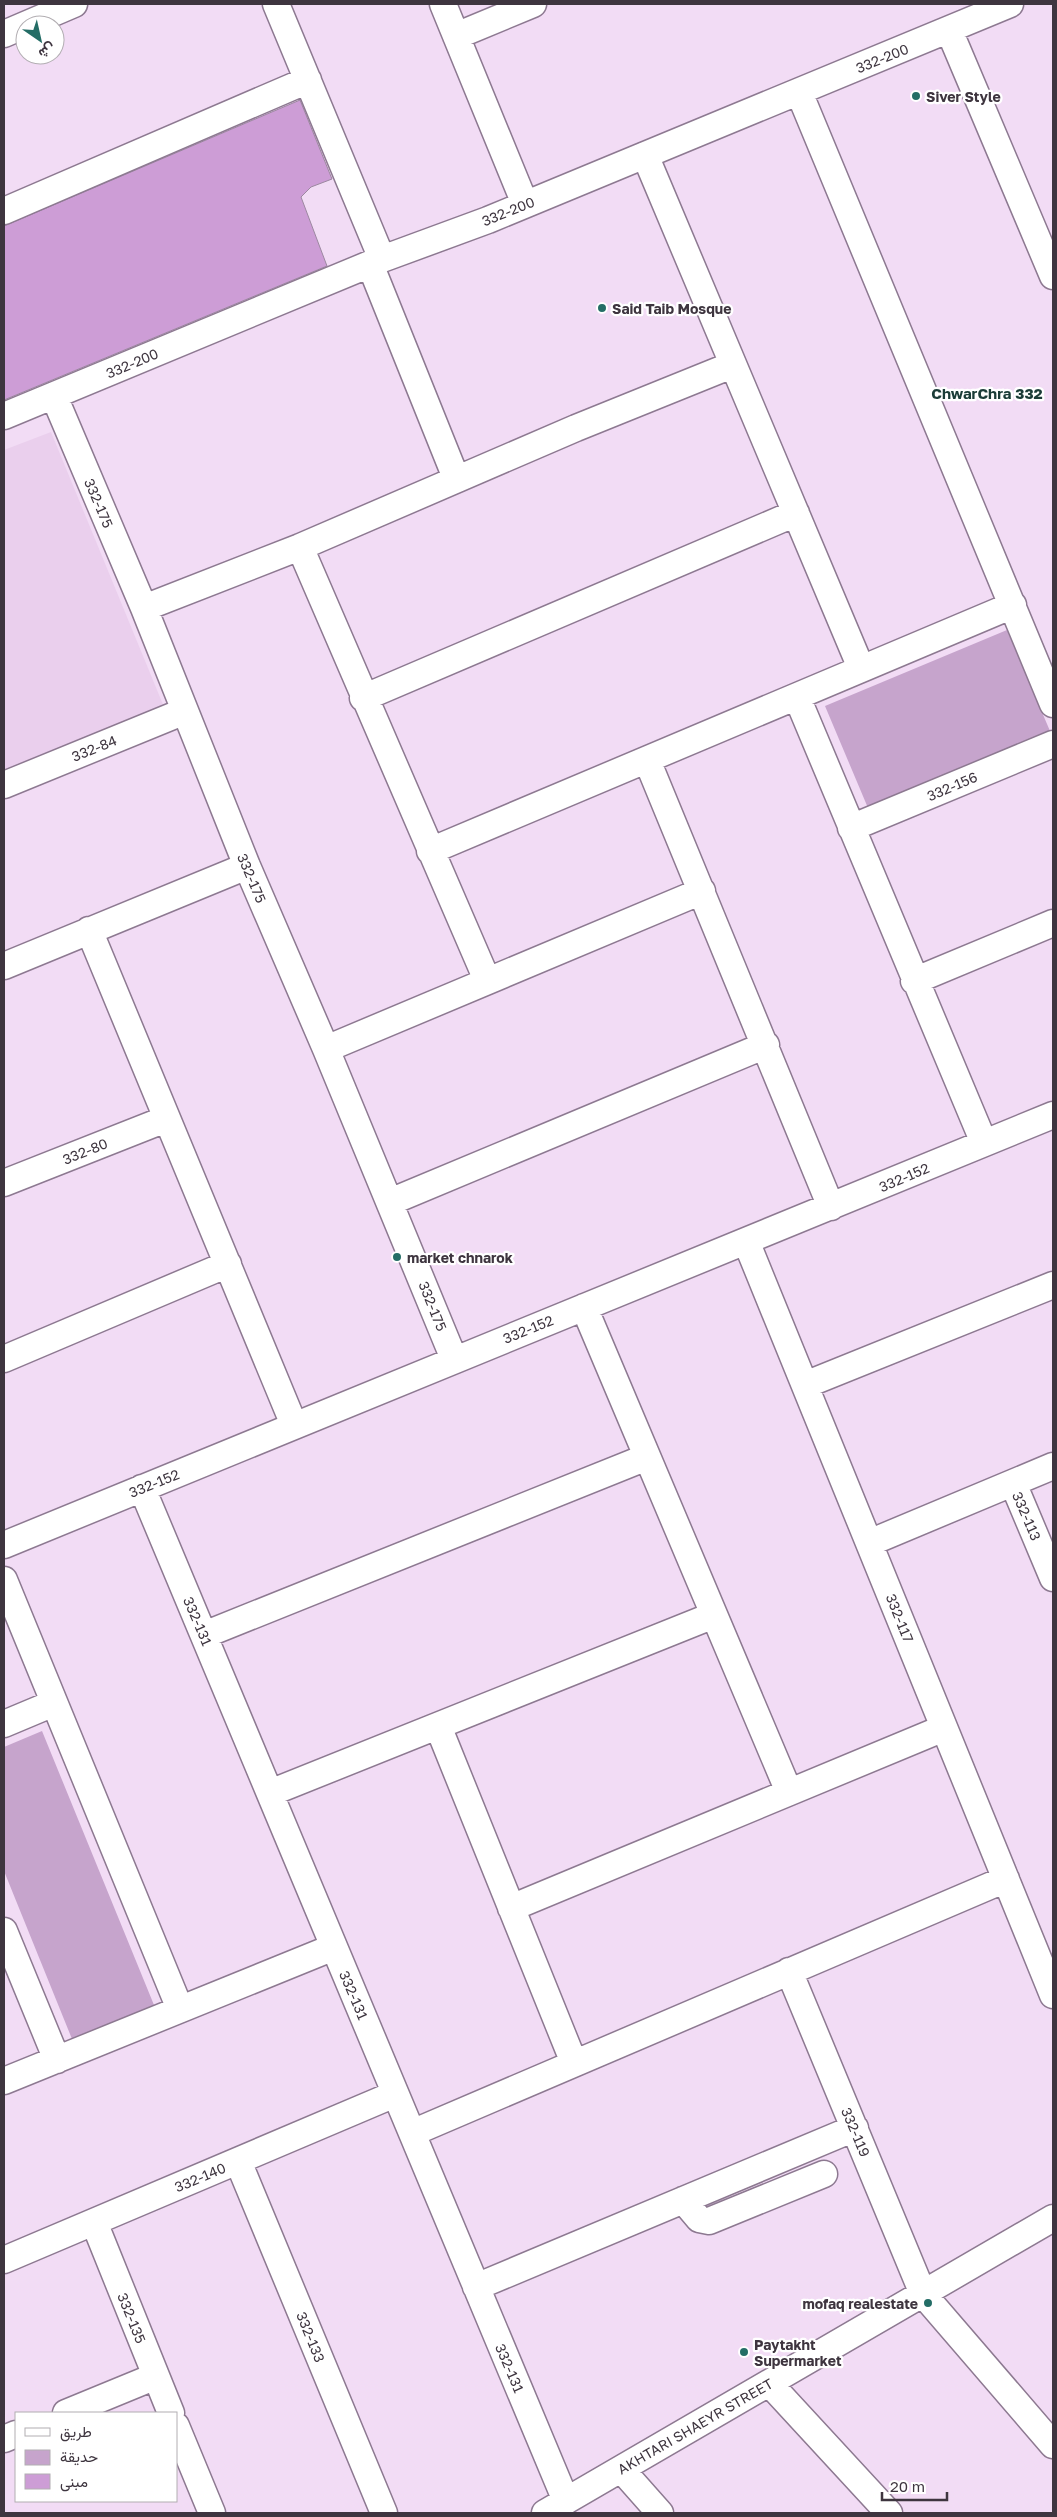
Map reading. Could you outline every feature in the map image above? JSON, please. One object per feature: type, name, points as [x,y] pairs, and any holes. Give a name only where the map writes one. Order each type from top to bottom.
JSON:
[{"type":"street","points":[[4,34],[74,4]]},
{"type":"street","points":[[276,4],[308,80],[456,478]]},
{"type":"street","points":[[442,4],[525,204]]},
{"type":"street","points":[[456,36],[533,4]]},
{"type":"street","name":"332-200","points":[[4,416],[376,262],[525,204],[1010,4]]},
{"type":"street","points":[[949,30],[1053,276]]},
{"type":"street","points":[[4,211],[308,80]]},
{"type":"street","points":[[799,92],[1053,704]]},
{"type":"street","points":[[645,155],[861,668]]},
{"type":"street","points":[[144,608],[300,548],[456,478],[732,365]]},
{"type":"street","name":"332-175","points":[[54,396],[144,608],[247,866],[326,1049],[454,1358]]},
{"type":"street","points":[[363,698],[796,513]]},
{"type":"street","points":[[300,548],[363,698],[487,980]]},
{"type":"street","points":[[430,852],[1013,605]]},
{"type":"street","points":[[797,697],[914,981],[984,1144]]},
{"type":"street","name":"332-84","points":[[4,785],[185,711]]},
{"type":"street","name":"332-156","points":[[851,828],[1053,744]]},
{"type":"street","points":[[647,760],[832,1207]]},
{"type":"street","points":[[4,966],[247,866]]},
{"type":"street","points":[[326,1049],[702,891]]},
{"type":"street","points":[[914,981],[1053,923]]},
{"type":"street","points":[[89,930],[294,1425]]},
{"type":"street","points":[[390,1202],[766,1045]]},
{"type":"street","name":"332-152","points":[[4,1545],[454,1358],[832,1207],[1053,1115]]},
{"type":"street","name":"332-80","points":[[4,1183],[166,1119]]},
{"type":"street","name":"332-117","points":[[746,1241],[1053,1995]]},
{"type":"street","points":[[4,1359],[228,1264]]},
{"type":"street","points":[[805,1385],[1053,1285]]},
{"type":"street","points":[[584,1307],[788,1792]]},
{"type":"street","points":[[204,1634],[647,1457]]},
{"type":"street","points":[[869,1543],[1053,1466]]},
{"type":"street","name":"332-113","points":[[1013,1483],[1053,1578]]},
{"type":"street","name":"332-131","points":[[142,1488],[476,2287],[555,2507]]},
{"type":"street","points":[[4,1580],[180,2010]]},
{"type":"street","points":[[270,1793],[714,1616]]},
{"type":"street","points":[[4,1724],[54,1703]]},
{"type":"street","points":[[438,1726],[574,2063]]},
{"type":"street","points":[[511,1908],[944,1728]]},
{"type":"street","points":[[412,2132],[1006,1879]]},
{"type":"street","points":[[4,1931],[57,2060]]},
{"type":"street","points":[[4,2082],[334,1947]]},
{"type":"street","name":"332-119","points":[[789,1971],[923,2294],[1053,2445]]},
{"type":"street","name":"332-140","points":[[4,2260],[395,2094]]},
{"type":"street","points":[[476,2287],[855,2128]]},
{"type":"street","name":"332-133","points":[[238,2161],[384,2513]]},
{"type":"street","points":[[682,2200],[699,2219],[709,2221],[824,2174]]},
{"type":"street","name":"AKHTARI SHAEYR STREET","points":[[555,2507],[1053,2218]]},
{"type":"street","name":"332-135","points":[[94,2222],[171,2412]]},
{"type":"street","points":[[68,2412],[156,2376]]},
{"type":"street","points":[[770,2383],[889,2513]]},
{"type":"street","points":[[178,2431],[212,2513]]},
{"type":"street","points":[[621,2470],[660,2513]]},
{"type":"shaded area","points":[[51,432],[164,707],[4,772],[4,450]]},
{"type":"green space","points":[[1007,630],[1050,731],[868,808],[825,706]]},
{"type":"green space","points":[[42,1731],[154,2005],[72,2039],[4,1871],[4,1747]]},
{"type":"building","points":[[300,100],[332,179],[311,187],[301,197],[327,266],[4,400],[4,226]]},
{"type":"place","name":"Siver Style","points":[[916,96]]},
{"type":"place","name":"Said Taib Mosque","points":[[602,308]]},
{"type":"place","name":"market chnarok","points":[[397,1257]]},
{"type":"place","name":"mofaq realestate","points":[[928,2303]]},
{"type":"place","name":"Paytakht Supermarket","points":[[744,2352]]},
{"type":"district","name":"ChwarChra 332","points":[[987,393]]}]
